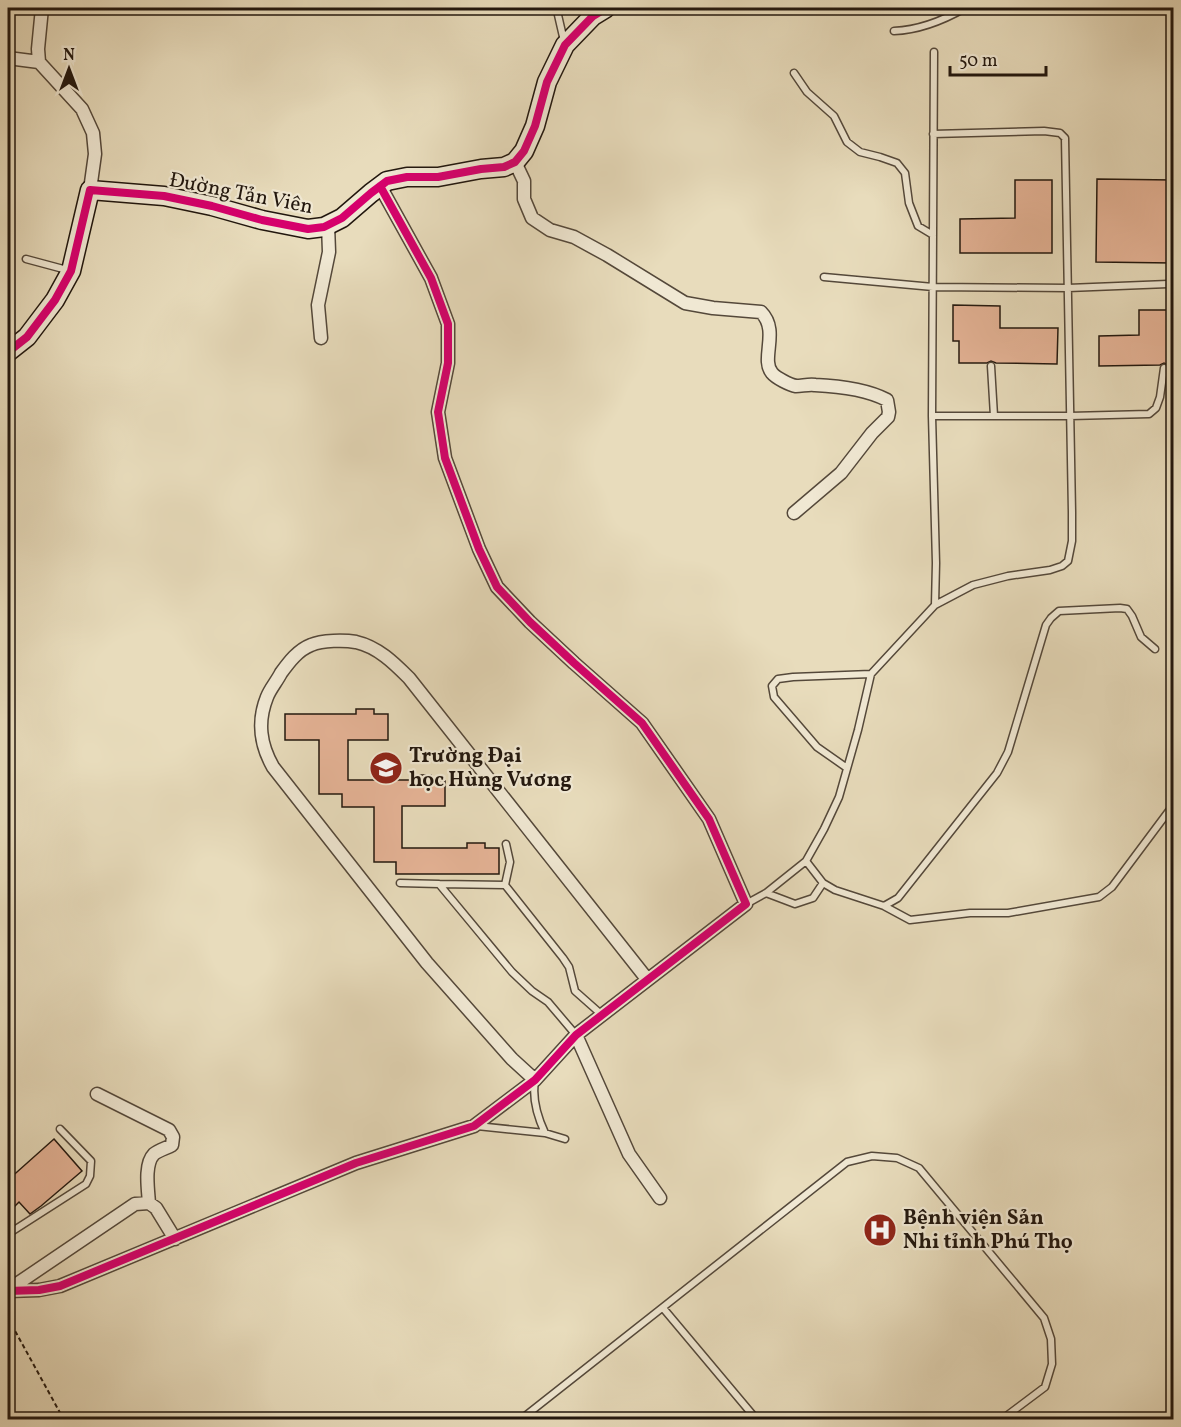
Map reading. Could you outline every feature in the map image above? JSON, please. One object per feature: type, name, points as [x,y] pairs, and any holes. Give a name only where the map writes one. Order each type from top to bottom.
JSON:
[{"type":"street","points":[[8,352],[27,337],[55,300],[71,271],[90,190],[95,154],[93,133],[82,109],[39,62],[42,8]]},
{"type":"street","points":[[606,8],[593,16],[565,45],[547,82],[535,126],[524,151],[515,162],[524,181],[524,199],[532,218],[550,230],[574,237],[685,303],[761,312],[766,316],[771,332],[768,353],[769,369],[773,375],[794,386],[813,385],[853,390],[876,394],[887,400],[888,417],[872,433],[841,473],[794,513]]},
{"type":"street","points":[[8,58],[39,62]]},
{"type":"street","name":"Đường Tản Viên","points":[[90,190],[164,196],[308,229],[324,227],[342,218],[370,192],[387,181],[406,177],[438,177],[504,167],[515,162]]},
{"type":"street","points":[[8,1291],[39,1290],[60,1286],[356,1164],[474,1126],[535,1080],[576,1035],[601,1014],[746,904],[710,819],[642,723],[573,663],[497,587],[479,549],[445,458],[438,412],[448,363],[448,324],[431,278],[380,186]]},
{"type":"street","points":[[321,338],[318,305],[329,252],[328,225]]},
{"type":"street","points":[[535,1080],[512,1059],[427,963],[269,760],[261,738],[261,720],[267,696],[291,659],[310,645],[333,641],[357,642],[385,654],[409,678],[647,979]]},
{"type":"street","points":[[576,1035],[629,1154],[660,1198]]},
{"type":"street","points":[[97,1094],[169,1130],[173,1137],[172,1145],[153,1155],[150,1162],[147,1173],[149,1203]]},
{"type":"street","points":[[8,1291],[135,1204],[149,1203],[156,1208],[174,1239]]},
{"type":"lane","points":[[561,8],[558,15],[565,45]]},
{"type":"lane","points":[[894,31],[911,30],[953,15],[965,8]]},
{"type":"lane","points":[[934,52],[932,416],[936,551],[935,605]]},
{"type":"lane","points":[[794,73],[807,92],[834,116],[847,142],[860,152],[897,163],[905,173],[909,202],[918,226],[933,235]]},
{"type":"lane","points":[[746,904],[766,893],[806,861],[839,797],[871,674],[935,605],[972,585],[1008,576],[1050,570],[1068,561],[1072,541],[1065,138],[1060,133],[1044,130],[933,134]]},
{"type":"lane","points":[[26,259],[71,271]]},
{"type":"lane","points":[[824,277],[933,287],[1068,288],[1168,284]]},
{"type":"lane","points":[[991,366],[994,416]]},
{"type":"lane","points":[[932,416],[1149,414],[1156,408],[1160,397],[1164,368]]},
{"type":"lane","points":[[884,906],[898,898],[997,773],[1008,752],[1046,626],[1051,618],[1059,611],[1127,609],[1141,637],[1155,649]]},
{"type":"lane","points":[[847,768],[817,747],[774,698],[772,686],[778,679],[793,677],[871,674]]},
{"type":"lane","points":[[806,861],[823,883],[835,890],[884,906],[910,920],[970,913],[1008,913],[1099,897],[1112,887],[1173,804]]},
{"type":"lane","points":[[506,844],[510,862],[506,885],[569,967],[575,991],[601,1014]]},
{"type":"lane","points":[[400,883],[506,885]]},
{"type":"lane","points":[[766,893],[795,904],[813,898],[823,883]]},
{"type":"lane","points":[[439,884],[512,972],[548,1002],[576,1035]]},
{"type":"lane","points":[[535,1080],[533,1093],[538,1119],[545,1133]]},
{"type":"lane","points":[[474,1126],[545,1133],[565,1139]]},
{"type":"lane","points":[[8,1234],[86,1184],[90,1176],[91,1161],[60,1129]]},
{"type":"lane","points":[[520,1419],[847,1162],[872,1156],[897,1158],[919,1168],[1044,1318],[1051,1339],[1052,1364],[1045,1387],[1001,1419]]},
{"type":"lane","points":[[663,1308],[757,1419]]},
{"type":"path","points":[[8,1318],[64,1419]]},
{"type":"building","points":[[1097,179],[1173,180],[1173,263],[1096,262]]},
{"type":"building","points":[[1015,180],[1052,180],[1052,253],[960,253],[960,219],[1015,218]]},
{"type":"building","points":[[953,305],[1000,306],[1000,328],[1058,328],[1057,364],[991,361],[959,363],[959,341],[953,341]]},
{"type":"building","points":[[1139,310],[1173,310],[1173,365],[1164,363],[1160,365],[1099,366],[1099,336],[1139,335]]},
{"type":"building","points":[[356,709],[374,709],[374,714],[388,714],[388,740],[348,740],[348,780],[413,780],[413,775],[431,775],[431,781],[445,781],[445,806],[402,806],[402,848],[467,848],[467,843],[485,843],[485,848],[499,848],[499,874],[396,874],[396,862],[374,862],[374,807],[342,807],[342,794],[319,794],[319,740],[285,740],[285,714],[356,714]]},
{"type":"building","points":[[54,1139],[82,1171],[30,1214],[19,1202],[8,1213],[8,1199],[12,1194],[8,1189],[8,1180]]},
{"type":"cycle path","points":[[8,352],[27,337],[55,300],[71,271],[90,190],[164,196],[308,229],[324,227],[342,218],[387,181],[407,177],[438,177],[504,167],[515,162],[524,151],[535,126],[547,82],[565,45],[593,16],[606,8]]},
{"type":"cycle path","points":[[8,1291],[39,1290],[60,1286],[356,1163],[474,1126],[535,1080],[576,1035],[746,904],[709,819],[642,723],[530,622],[497,587],[479,549],[445,458],[438,412],[448,363],[448,324],[431,278],[380,186]]},
{"type":"place","name":"Trường Đại học Hùng Vương","points":[[386,768]]},
{"type":"place","name":"Bệnh viện Sản Nhi tỉnh Phú Thọ","points":[[880,1230]]}]
